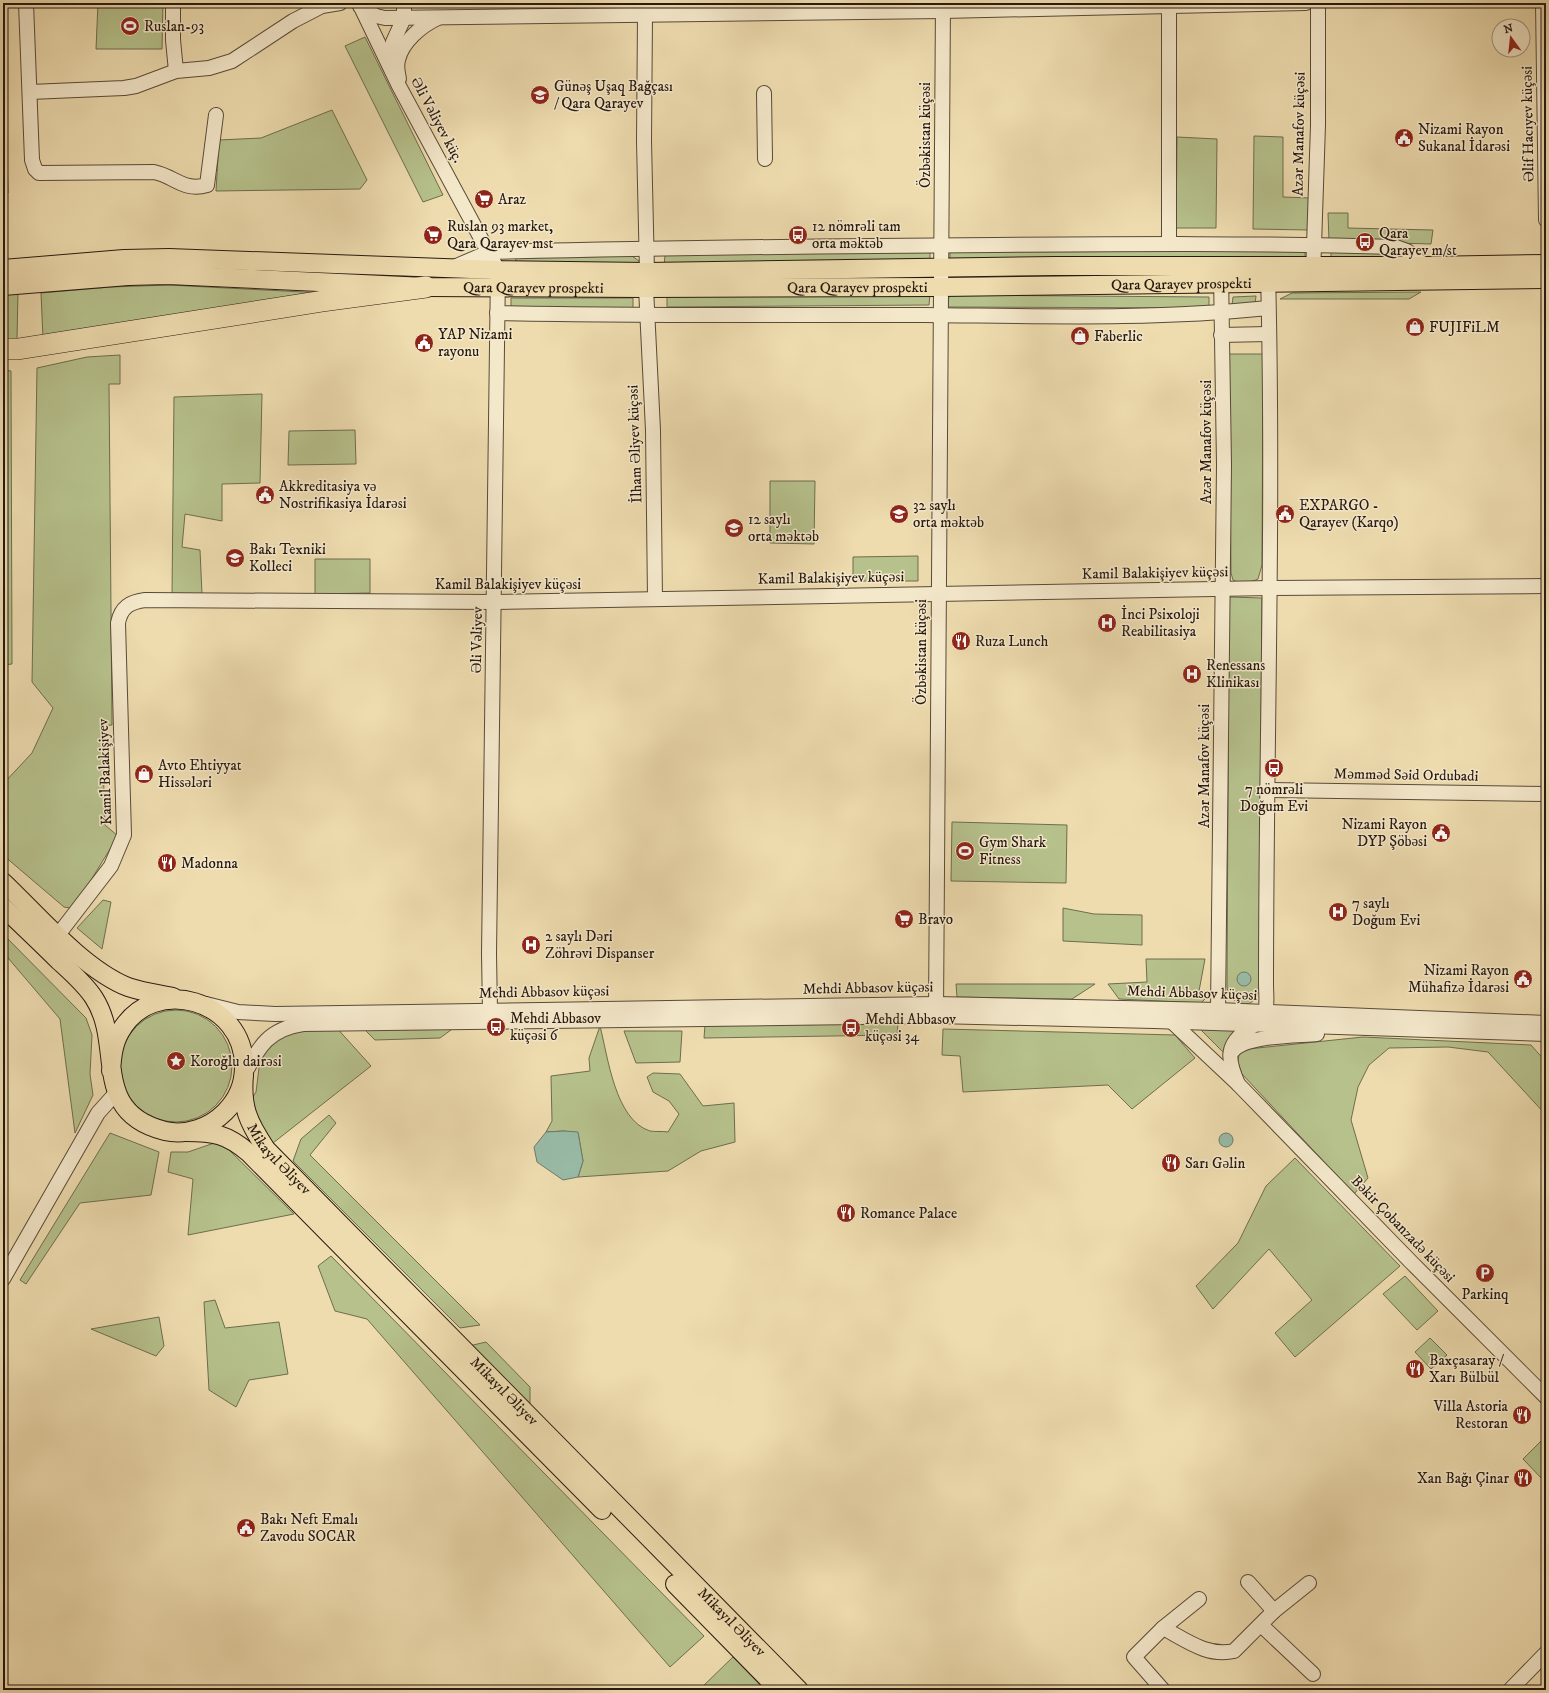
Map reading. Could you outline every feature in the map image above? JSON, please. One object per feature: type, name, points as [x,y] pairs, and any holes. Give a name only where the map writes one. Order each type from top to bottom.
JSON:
[{"type":"highway","points":[[3,349],[18,349],[191,321],[426,287]]},
{"type":"main road","points":[[3,260],[37,263],[79,262],[169,266]]},
{"type":"main road","points":[[3,268],[79,262]]},
{"type":"main road","name":"Qara Qarayev prospekti","points":[[1313,274],[1425,266],[1546,264]]},
{"type":"main road","name":"Qara Qarayev prospekti","points":[[169,266],[426,287],[498,279],[646,280],[942,287],[1221,274]]},
{"type":"main road","name":"Qara Qarayev prospekti","points":[[169,266],[452,268],[498,279]]},
{"type":"main road","points":[[3,286],[128,276],[169,266]]},
{"type":"main road","name":"Qara Qarayev prospekti","points":[[646,280],[942,268],[1546,279]]},
{"type":"main road","points":[[3,882],[58,935],[91,964],[119,982],[141,990],[191,1000],[212,1009],[221,1015],[232,1027],[240,1042],[244,1058],[244,1074],[240,1091],[231,1106],[218,1119],[203,1127],[186,1132],[170,1132],[153,1128],[138,1120],[125,1108],[116,1093],[111,1071],[104,1022],[94,997],[73,974],[3,907]]},
{"type":"main road","points":[[111,1071],[112,1051],[117,1038],[133,1016],[151,1004],[171,999],[191,1000]]},
{"type":"main road","name":"Mikayıl Əliyev","points":[[244,1074],[242,1091],[246,1113],[252,1128],[266,1149],[799,1690]]},
{"type":"main road","name":"Mikayıl Əliyev","points":[[186,1132],[207,1132],[218,1134],[230,1138],[249,1153],[779,1690]]},
{"type":"street","points":[[26,3],[32,160],[35,169],[40,173],[154,172],[164,174],[180,184],[189,186],[207,185],[216,115]]},
{"type":"street","points":[[173,3],[173,40],[176,71]]},
{"type":"street","points":[[30,92],[124,88],[136,86],[176,71],[209,68],[232,61],[293,21],[322,6],[340,3]]},
{"type":"street","points":[[390,67],[393,42],[404,18],[404,3]]},
{"type":"street","points":[[359,4],[376,16],[404,18],[599,9],[645,15],[943,7],[1170,6],[1306,3]]},
{"type":"street","name":"Azər Manafov küçəsi","points":[[1313,274],[1318,125],[1318,3]]},
{"type":"street","name":"Əlif Hacıyev küçəsi","points":[[1543,3],[1546,220]]},
{"type":"street","name":"Əli Vəliyev küç.","points":[[359,4],[376,36],[399,86],[489,252],[498,279]]},
{"type":"street","points":[[1168,244],[1170,6]]},
{"type":"street","name":"Özbəkistan küçəsi","points":[[936,1010],[943,7]]},
{"type":"street","name":"İlham Əliyev küçəsi","points":[[645,15],[646,316],[653,430],[655,599]]},
{"type":"street","points":[[399,86],[397,67],[404,46],[423,26],[439,17]]},
{"type":"street","points":[[376,36],[404,18]]},
{"type":"street","points":[[764,93],[765,159]]},
{"type":"street","points":[[452,268],[489,252],[1168,244],[1313,244],[1396,247],[1407,251],[1425,266]]},
{"type":"street","name":"Azər Manafov küçəsi","points":[[1221,274],[1220,313],[1224,465],[1218,1010],[1221,1020],[1225,1024]]},
{"type":"street","points":[[1238,1084],[1231,1065],[1230,1056],[1235,1040],[1262,1019],[1265,1012],[1266,790],[1271,588],[1268,274]]},
{"type":"street","name":"Əli Vəliyev","points":[[490,1011],[489,954],[495,602],[498,279]]},
{"type":"street","points":[[497,313],[646,316],[941,315],[1039,317],[1220,313],[1268,308]]},
{"type":"street","points":[[1221,335],[1268,334]]},
{"type":"street","name":"Kamil Balakişiyev küçəsi","points":[[121,612],[126,606],[134,602],[145,600],[495,602],[938,593],[1546,586]]},
{"type":"street","name":"Kamil Balakişiyev","points":[[58,935],[111,866],[124,835],[118,623],[121,612]]},
{"type":"street","name":"Məmməd Səid Ordubadi","points":[[1266,790],[1546,794]]},
{"type":"street","name":"Mehdi Abbasov küçəsi","points":[[191,1000],[238,1012],[256,1014],[490,1011],[936,1010],[1174,1015],[1218,1010],[1546,1023]]},
{"type":"street","name":"Mehdi Abbasov küçəsi","points":[[244,1074],[265,1041],[289,1026],[303,1024],[936,1010]]},
{"type":"street","points":[[1174,1015],[1187,1022],[1238,1084]]},
{"type":"street","points":[[1174,1015],[1238,1084]]},
{"type":"street","name":"Mehdi Abbasov küçəsi","points":[[1187,1022],[1546,1034]]},
{"type":"street","points":[[1230,1056],[1236,1047],[1252,1041],[1374,1028]]},
{"type":"street","name":"Bəkir Çobanzadə küçəsi","points":[[1238,1084],[1411,1262],[1546,1397]]},
{"type":"street","points":[[3,1279],[98,1113],[116,1093]]},
{"type":"street","points":[[1248,1582],[1274,1611]]},
{"type":"street","points":[[1163,1628],[1206,1651],[1226,1653],[1234,1651],[1274,1611],[1309,1583]]},
{"type":"street","points":[[1163,1690],[1134,1656],[1163,1628],[1199,1599]]},
{"type":"street","points":[[1261,1625],[1313,1674]]},
{"type":"street","points":[[1510,1690],[1546,1653]]},
{"type":"green space","name":"Ruslan-93","points":[[98,3],[163,3],[162,49],[96,49]]},
{"type":"green space","points":[[3,8],[8,193],[3,189]]},
{"type":"green space","points":[[365,37],[443,195],[423,202],[345,46]]},
{"type":"green space","points":[[332,110],[367,180],[360,189],[216,191],[219,140],[261,138]]},
{"type":"green space","points":[[1254,136],[1283,137],[1283,197],[1309,198],[1308,230],[1253,229]]},
{"type":"green space","points":[[1177,137],[1217,139],[1216,228],[1176,228]]},
{"type":"green space","points":[[1328,213],[1348,213],[1348,228],[1433,230],[1431,244],[1329,241]]},
{"type":"green space","points":[[1331,250],[1392,252],[1402,258],[1331,258]]},
{"type":"green space","points":[[930,251],[930,261],[664,266],[665,255]]},
{"type":"green space","points":[[1305,251],[1305,264],[950,265],[950,252]]},
{"type":"green space","points":[[632,256],[639,261],[637,267],[515,266],[516,258]]},
{"type":"green space","points":[[169,285],[322,293],[43,339],[41,293],[111,287]]},
{"type":"green space","points":[[18,291],[17,339],[3,339],[3,292]]},
{"type":"green space","points":[[1421,292],[1409,299],[1280,299],[1292,293]]},
{"type":"green space","points":[[930,294],[929,305],[667,307],[667,296]]},
{"type":"green space","points":[[949,295],[1209,297],[1209,308],[948,307]]},
{"type":"green space","points":[[1256,296],[1255,304],[1232,305],[1233,297]]},
{"type":"green space","points":[[511,298],[633,298],[633,308],[511,308]]},
{"type":"green space","points":[[1229,354],[1263,354],[1262,565],[1258,579],[1246,583],[1239,583],[1233,580],[1231,573]]},
{"type":"green space","points":[[120,355],[120,384],[109,384],[112,725],[102,726],[105,825],[118,836],[75,906],[70,908],[64,907],[3,855],[3,784],[32,753],[53,708],[32,682],[37,368],[87,357]]},
{"type":"green space","points":[[3,370],[11,371],[12,664],[3,665]]},
{"type":"green space","points":[[262,394],[260,483],[222,484],[222,521],[185,514],[182,547],[200,550],[202,594],[172,596],[174,397]]},
{"type":"green space","points":[[355,430],[356,464],[288,465],[289,431]]},
{"type":"green space","points":[[770,481],[815,481],[814,544],[770,543]]},
{"type":"green space","points":[[918,556],[918,581],[853,581],[853,557]]},
{"type":"green space","points":[[315,559],[370,559],[370,593],[315,594]]},
{"type":"green space","points":[[1229,597],[1262,598],[1259,990],[1255,999],[1251,1003],[1246,1004],[1242,1004],[1233,999],[1227,986]]},
{"type":"green space","points":[[952,822],[1067,825],[1066,883],[951,881]]},
{"type":"green space","points":[[103,900],[111,902],[102,949],[77,928]]},
{"type":"green space","points":[[1063,908],[1094,914],[1142,915],[1142,945],[1063,941]]},
{"type":"green space","points":[[3,934],[86,1018],[92,1035],[90,1074],[93,1095],[75,1133],[60,1019],[3,952]]},
{"type":"green space","points":[[1146,959],[1205,959],[1199,991],[1212,992],[1201,1003],[1119,999],[1108,984],[1147,982]]},
{"type":"green space","points":[[956,984],[1095,984],[1072,999],[957,997]]},
{"type":"green space","name":"Koroğlu dairəsi","points":[[176,1010],[198,1014],[216,1026],[228,1044],[232,1066],[228,1088],[216,1106],[198,1118],[176,1122],[154,1118],[136,1106],[124,1088],[120,1066],[124,1044],[136,1026],[154,1014]]},
{"type":"green space","points":[[898,1024],[897,1035],[704,1038],[705,1025]]},
{"type":"green space","points":[[335,1026],[371,1066],[273,1143],[247,1106],[256,1092],[261,1052],[288,1030]]},
{"type":"green space","points":[[600,1026],[615,1086],[621,1101],[638,1125],[650,1131],[668,1132],[679,1114],[669,1101],[653,1092],[647,1077],[653,1073],[680,1074],[703,1106],[734,1103],[735,1142],[701,1151],[668,1171],[578,1177],[583,1161],[578,1133],[564,1131],[546,1132],[552,1121],[551,1076],[590,1071],[589,1058]]},
{"type":"green space","points":[[1197,1026],[1240,1028],[1225,1054]]},
{"type":"green space","points":[[455,1027],[440,1038],[375,1040],[363,1028]]},
{"type":"green space","points":[[943,1029],[1175,1035],[1195,1058],[1132,1109],[1108,1085],[963,1092],[960,1056],[942,1055]]},
{"type":"green space","points":[[624,1031],[682,1031],[680,1062],[636,1063]]},
{"type":"green space","points":[[1363,1037],[1531,1045],[1546,1062],[1546,1115],[1488,1052],[1448,1047],[1389,1048],[1369,1065],[1358,1087],[1351,1120],[1368,1178],[1354,1194],[1242,1074],[1238,1062],[1239,1053],[1248,1049]]},
{"type":"green space","points":[[329,1115],[336,1123],[310,1155],[480,1325],[460,1328],[293,1161],[301,1139]]},
{"type":"green space","points":[[110,1133],[159,1152],[151,1195],[80,1203],[26,1284],[20,1280]]},
{"type":"green space","points":[[220,1141],[294,1214],[188,1235],[193,1179],[168,1172],[171,1152],[188,1152]]},
{"type":"green space","points":[[1295,1158],[1400,1266],[1295,1357],[1275,1333],[1312,1300],[1269,1249],[1213,1309],[1196,1286],[1238,1243],[1266,1186]]},
{"type":"green space","points":[[331,1256],[704,1636],[670,1667],[367,1319],[335,1311],[318,1266]]},
{"type":"green space","points":[[1405,1276],[1438,1311],[1417,1330],[1383,1294]]},
{"type":"green space","points":[[215,1300],[225,1328],[279,1322],[288,1374],[249,1380],[236,1407],[209,1390],[204,1302]]},
{"type":"green space","points":[[159,1317],[164,1346],[156,1356],[91,1329]]},
{"type":"green space","points":[[1430,1338],[1447,1355],[1431,1369],[1415,1352]]},
{"type":"green space","points":[[486,1342],[530,1387],[530,1406],[469,1346]]},
{"type":"green space","points":[[1546,1436],[1546,1479],[1544,1481],[1523,1459]]},
{"type":"green space","points":[[733,1657],[765,1690],[699,1690]]},
{"type":"shaded area","points":[[1241,972],[1247,972],[1251,976],[1251,982],[1247,986],[1241,986],[1237,982],[1237,976]]},
{"type":"shaded area","points":[[546,1132],[578,1132],[583,1161],[578,1177],[563,1180],[537,1162],[534,1147]]},
{"type":"shaded area","points":[[1226,1133],[1231,1135],[1233,1140],[1231,1145],[1226,1147],[1221,1145],[1219,1140],[1221,1135]]},
{"type":"place","name":"Ruslan-93","points":[[130,26]]},
{"type":"place","name":"Günəş Uşaq Bağçası / Qara Qarayev","points":[[540,95]]},
{"type":"place","name":"Nizami Rayon Sukanal İdarəsi","points":[[1404,138]]},
{"type":"place","name":"Araz","points":[[484,199]]},
{"type":"place","name":"Ruslan 93 market, Qara Qarayev mst","points":[[433,235]]},
{"type":"place","name":"12 nömrəli tam orta məktəb","points":[[798,235]]},
{"type":"place","name":"Qara Qarayev m/st","points":[[1365,242]]},
{"type":"place","name":"FUJIFiLM","points":[[1415,327]]},
{"type":"place","name":"Faberlic","points":[[1080,336]]},
{"type":"place","name":"YAP Nizami rayonu","points":[[424,343]]},
{"type":"place","name":"Akkreditasiya və Nostrifikasiya İdarəsi","points":[[265,495]]},
{"type":"place","name":"32 saylı orta məktəb","points":[[899,514]]},
{"type":"place","name":"EXPARGO - Qarayev (Karqo)","points":[[1285,514]]},
{"type":"place","name":"12 saylı orta məktəb","points":[[734,528]]},
{"type":"place","name":"Bakı Texniki Kolleci","points":[[235,558]]},
{"type":"place","name":"İnci Psixoloji Reabilitasiya","points":[[1107,623]]},
{"type":"place","name":"Ruza Lunch","points":[[961,641]]},
{"type":"place","name":"Renessans Klinikası","points":[[1192,674]]},
{"type":"place","name":"7 nömrəli Doğum Evi","points":[[1274,768]]},
{"type":"place","name":"Avto Ehtiyyat Hissәlәri","points":[[144,774]]},
{"type":"place","name":"Nizami Rayon DYP Şöbəsi","points":[[1441,833]]},
{"type":"place","name":"Gym Shark Fitness","points":[[965,851]]},
{"type":"place","name":"Madonna","points":[[167,863]]},
{"type":"place","name":"7 saylı Doğum Evi","points":[[1338,912]]},
{"type":"place","name":"Bravo","points":[[904,919]]},
{"type":"place","name":"2 saylı Dəri Zöhrəvi Dispanser","points":[[531,945]]},
{"type":"place","name":"Nizami Rayon Mühafizə İdarəsi","points":[[1523,979]]},
{"type":"place","name":"Mehdi Abbasov küçəsi 6","points":[[496,1027]]},
{"type":"place","name":"Mehdi Abbasov küçəsi 34","points":[[851,1028]]},
{"type":"place","name":"Koroğlu dairəsi","points":[[176,1061]]},
{"type":"place","name":"Sarı Gəlin","points":[[1171,1163]]},
{"type":"place","name":"Romance Palace","points":[[846,1213]]},
{"type":"place","name":"Parkinq","points":[[1485,1273]]},
{"type":"place","name":"Baxçasaray / Xarı Bülbül","points":[[1415,1369]]},
{"type":"place","name":"Villa Astoria Restoran","points":[[1522,1415]]},
{"type":"place","name":"Xan Bağı Çinar","points":[[1523,1478]]},
{"type":"place","name":"Bakı Neft Emalı Zavodu SOCAR","points":[[246,1528]]}]
